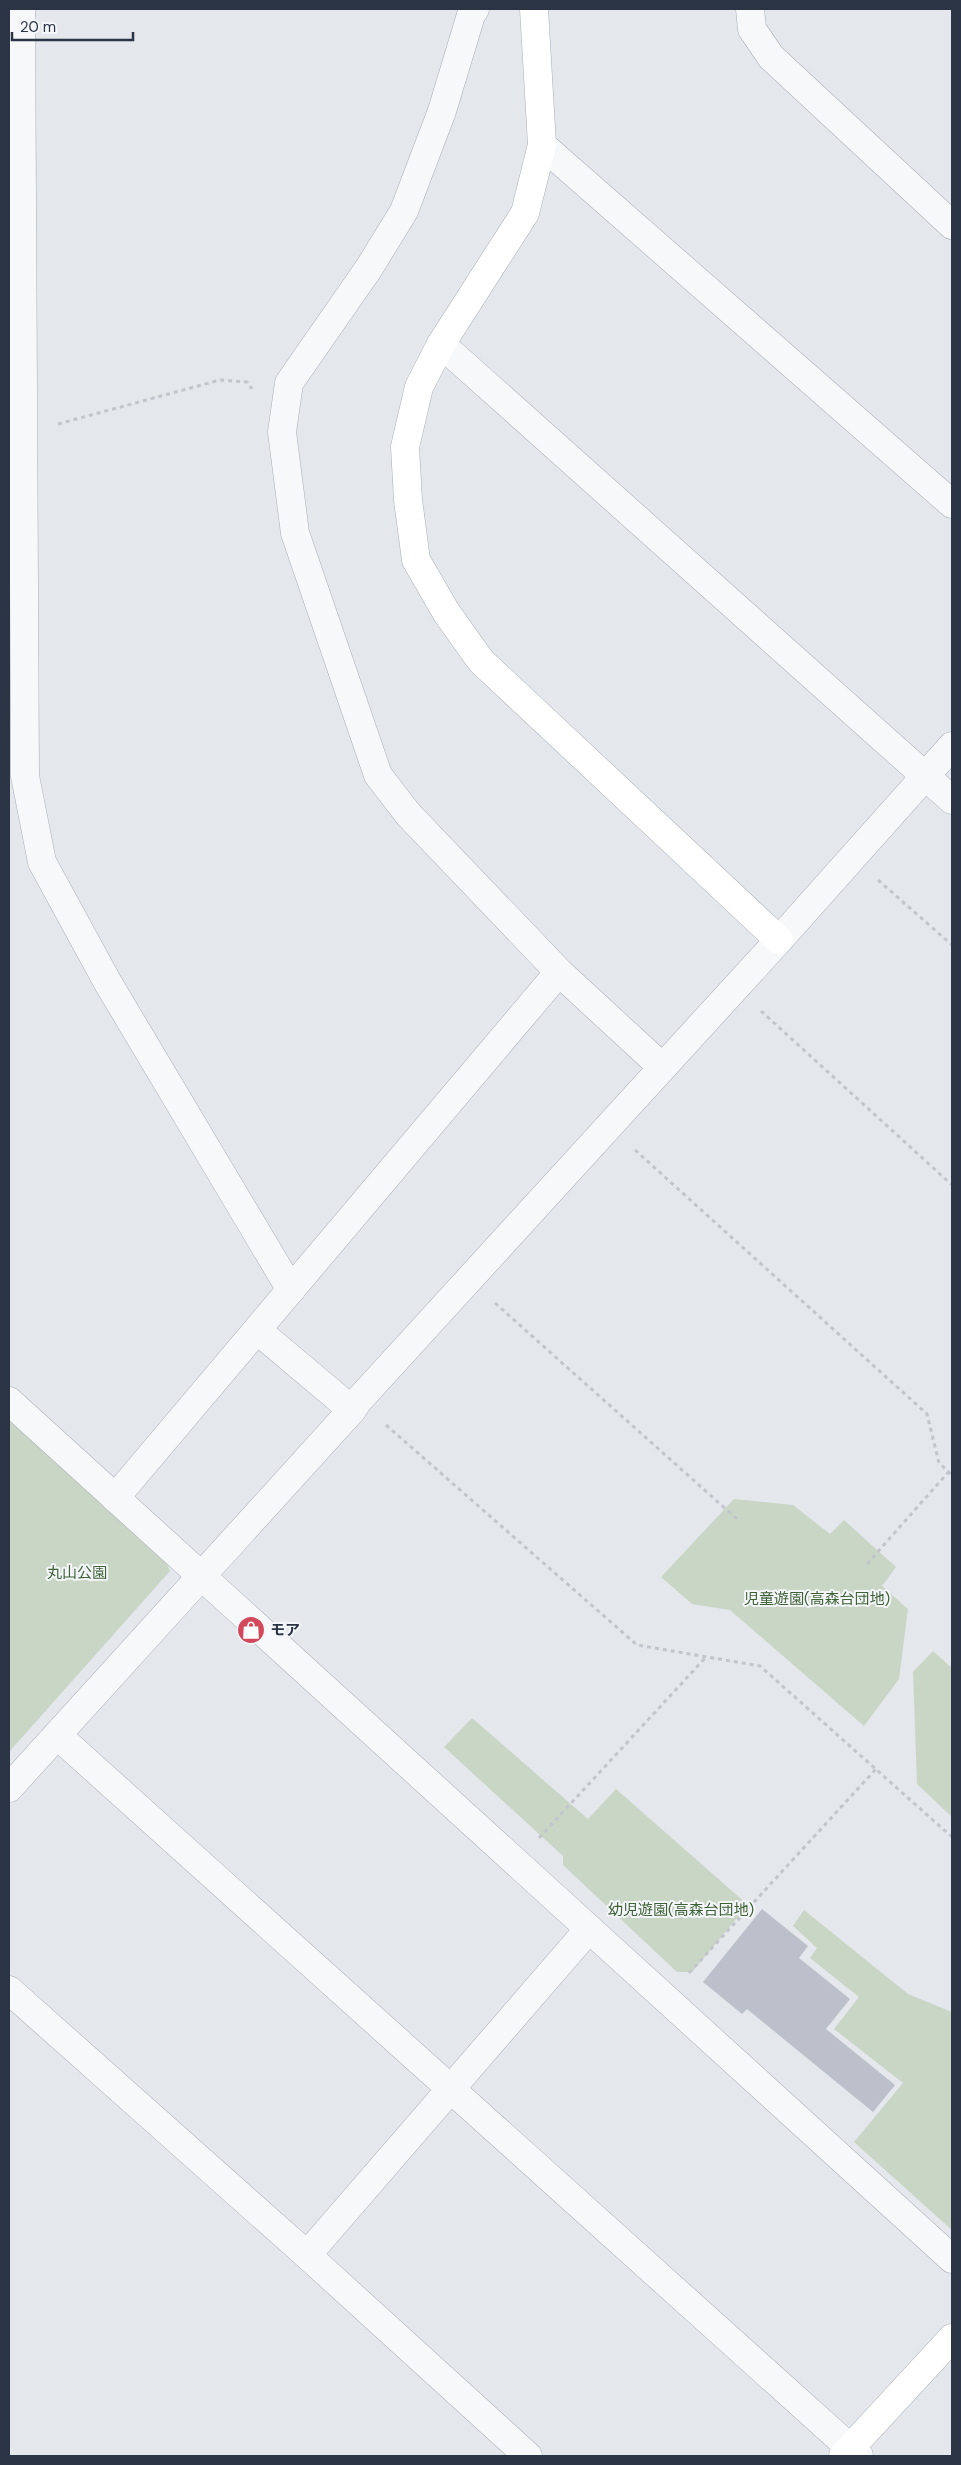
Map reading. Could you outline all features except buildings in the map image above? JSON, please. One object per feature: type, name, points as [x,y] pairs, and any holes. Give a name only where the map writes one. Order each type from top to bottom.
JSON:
[{"type":"street","points":[[21,9],[26,776],[42,862],[108,984],[291,1290]]},
{"type":"street","points":[[475,9],[471,15],[442,110],[404,211],[369,268],[289,383],[282,432],[295,533],[378,775],[408,814],[559,972],[662,1067]]},
{"type":"street","points":[[534,9],[542,145],[525,213],[441,344],[419,387],[405,447],[408,500],[416,560],[446,612],[480,661],[779,940]]},
{"type":"street","points":[[750,9],[752,29],[771,57],[952,226]]},
{"type":"street","points":[[542,145],[952,504]]},
{"type":"street","points":[[441,344],[952,800]]},
{"type":"street","points":[[9,1788],[469,1279],[854,858],[952,746]]},
{"type":"street","points":[[115,1498],[559,972]]},
{"type":"street","points":[[256,1330],[355,1405]]},
{"type":"street","points":[[9,1400],[952,2260]]},
{"type":"street","points":[[57,1734],[851,2454],[952,2338]]},
{"type":"street","points":[[307,2255],[589,1929]]},
{"type":"street","points":[[9,1990],[307,2255],[528,2456]]},
{"type":"path","points":[[24,433],[220,380],[247,382],[255,393]]},
{"type":"path","points":[[854,858],[952,945]]},
{"type":"path","points":[[735,987],[952,1185]]},
{"type":"path","points":[[609,1126],[927,1414],[939,1463],[951,1474]]},
{"type":"path","points":[[469,1279],[737,1519]]},
{"type":"path","points":[[355,1405],[637,1645],[760,1666],[952,1837]]},
{"type":"path","points":[[867,1564],[951,1474],[952,1468]]},
{"type":"path","points":[[516,1862],[707,1657]]},
{"type":"path","points":[[666,1999],[876,1769]]},
{"type":"green space","name":"丸山公園","points":[[9,1418],[166,1562],[170,1571],[9,1752]]},
{"type":"green space","name":"児童遊園(高森台団地)","points":[[734,1499],[793,1505],[830,1534],[844,1520],[896,1567],[882,1586],[908,1609],[899,1679],[864,1726],[730,1610],[692,1604],[661,1577]]},
{"type":"green space","points":[[933,1651],[952,1668],[952,1817],[917,1784],[913,1672]]},
{"type":"green space","name":"幼児遊園(高森台団地)","points":[[472,1718],[588,1819],[616,1789],[748,1905],[692,1972],[677,1972],[563,1865],[563,1856],[444,1747]]},
{"type":"green space","points":[[804,1910],[908,1994],[952,2012],[952,2230],[854,2142],[903,2083],[834,2029],[859,1997],[810,1958],[817,1948],[793,1926]]},
{"type":"place","name":"モア","points":[[251,1630]]}]
